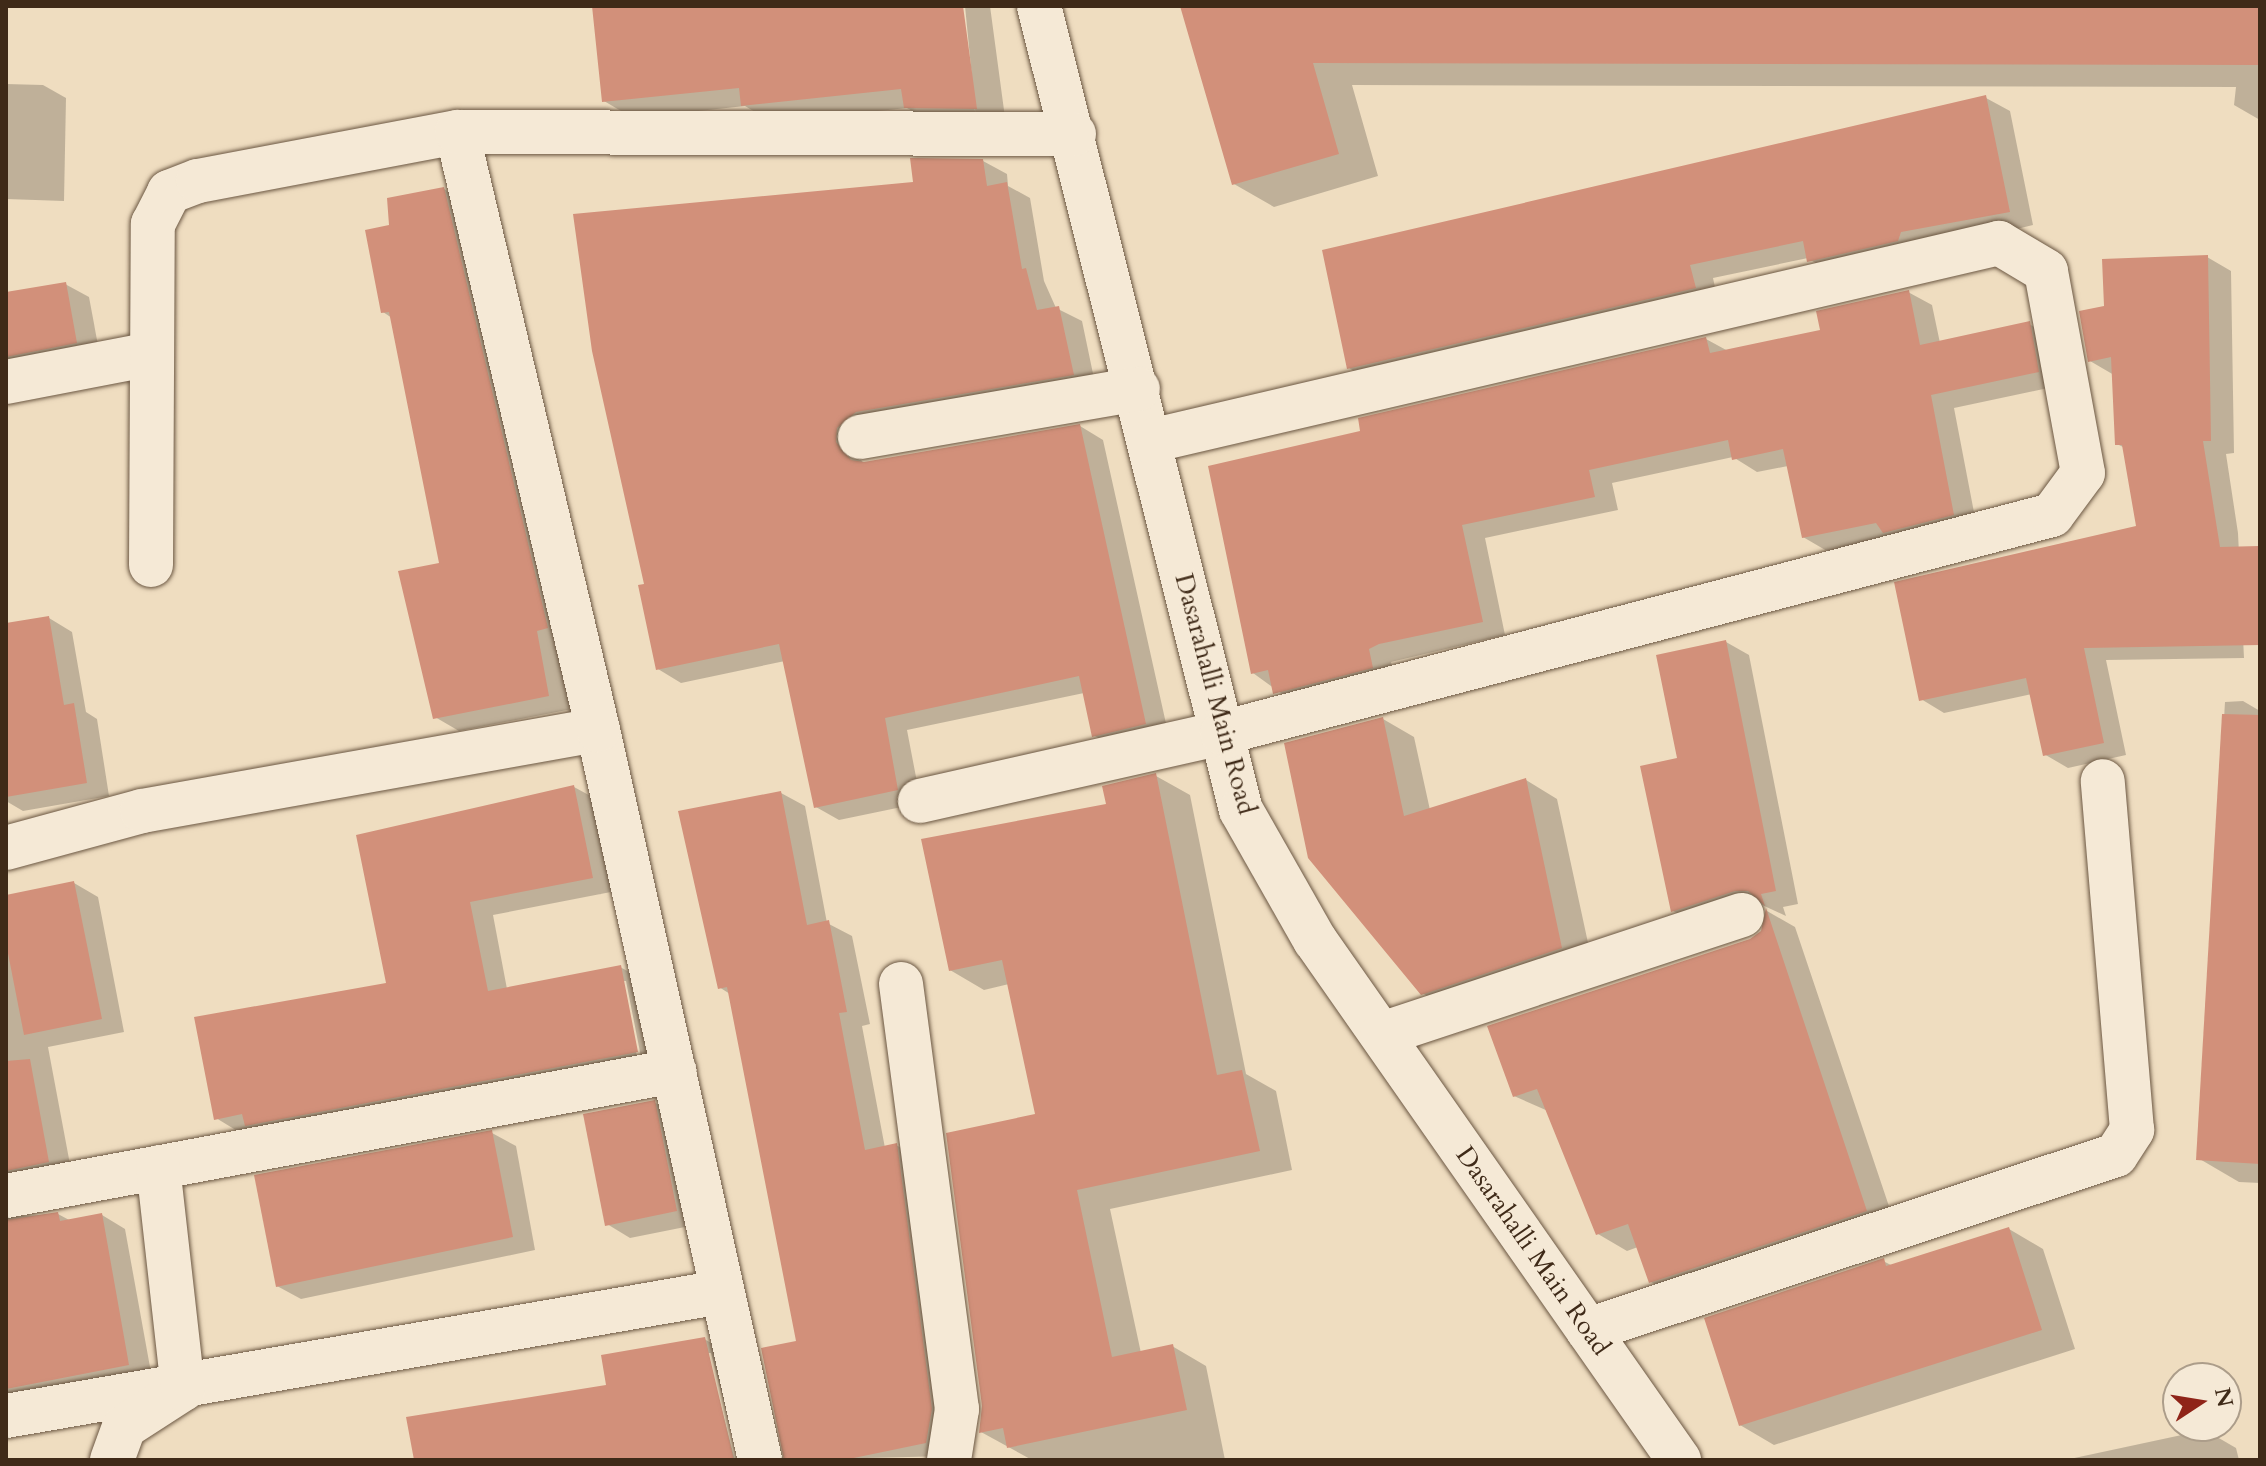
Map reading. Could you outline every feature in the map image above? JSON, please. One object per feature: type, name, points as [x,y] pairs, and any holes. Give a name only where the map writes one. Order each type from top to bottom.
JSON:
[{"type":"street","name":"Dasarahalli Main Road","points":[[1039,6],[1074,134],[1241,810],[1315,940],[1679,1460]]},
{"type":"street","points":[[151,565],[153,224],[169,192],[198,181],[457,132],[1074,134]]},
{"type":"street","points":[[457,132],[598,730],[760,1460]]},
{"type":"street","points":[[920,801],[1222,733],[2052,515],[2083,473],[2046,271],[1999,243],[1150,441]]},
{"type":"street","points":[[6,382],[151,354]]},
{"type":"street","points":[[860,437],[1138,389]]},
{"type":"street","points":[[6,848],[142,811],[598,730]]},
{"type":"street","points":[[1588,1330],[2116,1155],[2132,1130],[2103,781]]},
{"type":"street","points":[[1382,1034],[1742,915]]},
{"type":"street","points":[[901,984],[957,1409],[949,1460]]},
{"type":"street","points":[[6,1196],[674,1071]]},
{"type":"street","points":[[158,1167],[183,1389]]},
{"type":"street","points":[[6,1416],[183,1389],[721,1292]]},
{"type":"street","points":[[112,1460],[124,1427],[183,1389]]},
{"type":"building","points":[[592,6],[963,6],[977,109],[904,108],[901,89],[741,106],[739,88],[602,102]]},
{"type":"building","points":[[1180,6],[2260,6],[2260,65],[1313,63],[1339,154],[1232,185]]},
{"type":"building","points":[[1986,95],[2010,212],[1901,232],[1898,241],[1807,262],[1803,241],[1690,265],[1696,288],[1347,369],[1322,250]]},
{"type":"building","points":[[910,158],[983,159],[987,186],[1007,182],[1022,269],[1026,268],[1037,310],[1059,306],[1074,375],[856,412],[837,428],[836,442],[851,460],[864,462],[1080,424],[1146,724],[1092,737],[1079,676],[885,718],[898,790],[814,808],[779,644],[656,670],[638,585],[644,584],[592,351],[573,214],[913,182]]},
{"type":"building","points":[[444,187],[548,628],[537,631],[549,696],[433,719],[398,571],[439,563],[389,312],[381,313],[365,230],[389,225],[387,198]]},
{"type":"building","points":[[2208,255],[2211,441],[2203,441],[2220,547],[2259,546],[2260,645],[2084,648],[2104,743],[2043,756],[2026,678],[1919,701],[1894,582],[2136,526],[2122,445],[2115,445],[2111,357],[2088,362],[2079,311],[2104,306],[2102,259]]},
{"type":"building","points":[[66,282],[77,343],[6,357],[6,292]]},
{"type":"building","points":[[1909,290],[1920,345],[2030,321],[2039,372],[1931,395],[1954,515],[1883,533],[1876,523],[1802,538],[1783,449],[1732,460],[1728,440],[1589,470],[1595,497],[1462,525],[1483,622],[1379,644],[1369,649],[1373,668],[1273,694],[1268,670],[1251,674],[1208,466],[1360,431],[1358,418],[1706,337],[1710,353],[1820,330],[1816,311]]},
{"type":"building","points":[[49,616],[64,705],[74,703],[87,783],[6,797],[6,623]]},
{"type":"building","points":[[1726,640],[1776,891],[1761,894],[1765,906],[1748,891],[1735,891],[1671,912],[1640,766],[1677,758],[1656,655]]},
{"type":"building","points":[[2222,714],[2260,715],[2260,1164],[2196,1160]]},
{"type":"building","points":[[1383,717],[1404,816],[1526,778],[1562,948],[1421,995],[1308,858],[1284,743]]},
{"type":"building","points":[[1156,773],[1217,1075],[1242,1070],[1260,1151],[1077,1190],[1112,1357],[1173,1344],[1187,1410],[1007,1448],[1003,1428],[979,1433],[982,1406],[946,1133],[1035,1114],[1002,960],[949,971],[921,839],[1106,804],[1102,786]]},
{"type":"building","points":[[574,785],[593,878],[470,902],[488,991],[621,965],[638,1052],[245,1126],[242,1114],[214,1120],[194,1017],[386,983],[356,835]]},
{"type":"building","points":[[781,791],[807,925],[829,920],[847,1012],[839,1013],[865,1150],[897,1143],[932,1409],[926,1443],[844,1460],[784,1460],[761,1348],[796,1341],[727,987],[718,989],[678,811]]},
{"type":"building","points":[[74,881],[102,1019],[24,1035],[6,943],[6,895]]},
{"type":"building","points":[[1766,908],[1867,1211],[1649,1283],[1628,1224],[1596,1235],[1537,1089],[1513,1097],[1487,1026],[1750,939],[1761,931]]},
{"type":"building","points":[[30,1059],[49,1162],[6,1171],[6,1061]]},
{"type":"building","points":[[655,1100],[677,1211],[605,1226],[583,1114]]},
{"type":"building","points":[[492,1130],[513,1237],[276,1287],[254,1175]]},
{"type":"building","points":[[58,1212],[60,1221],[102,1213],[129,1365],[6,1389],[6,1220]]},
{"type":"building","points":[[2009,1227],[2042,1330],[1739,1426],[1704,1318],[1884,1258],[1886,1266]]},
{"type":"building","points":[[705,1337],[734,1460],[414,1460],[406,1417],[606,1385],[601,1355]]}]
